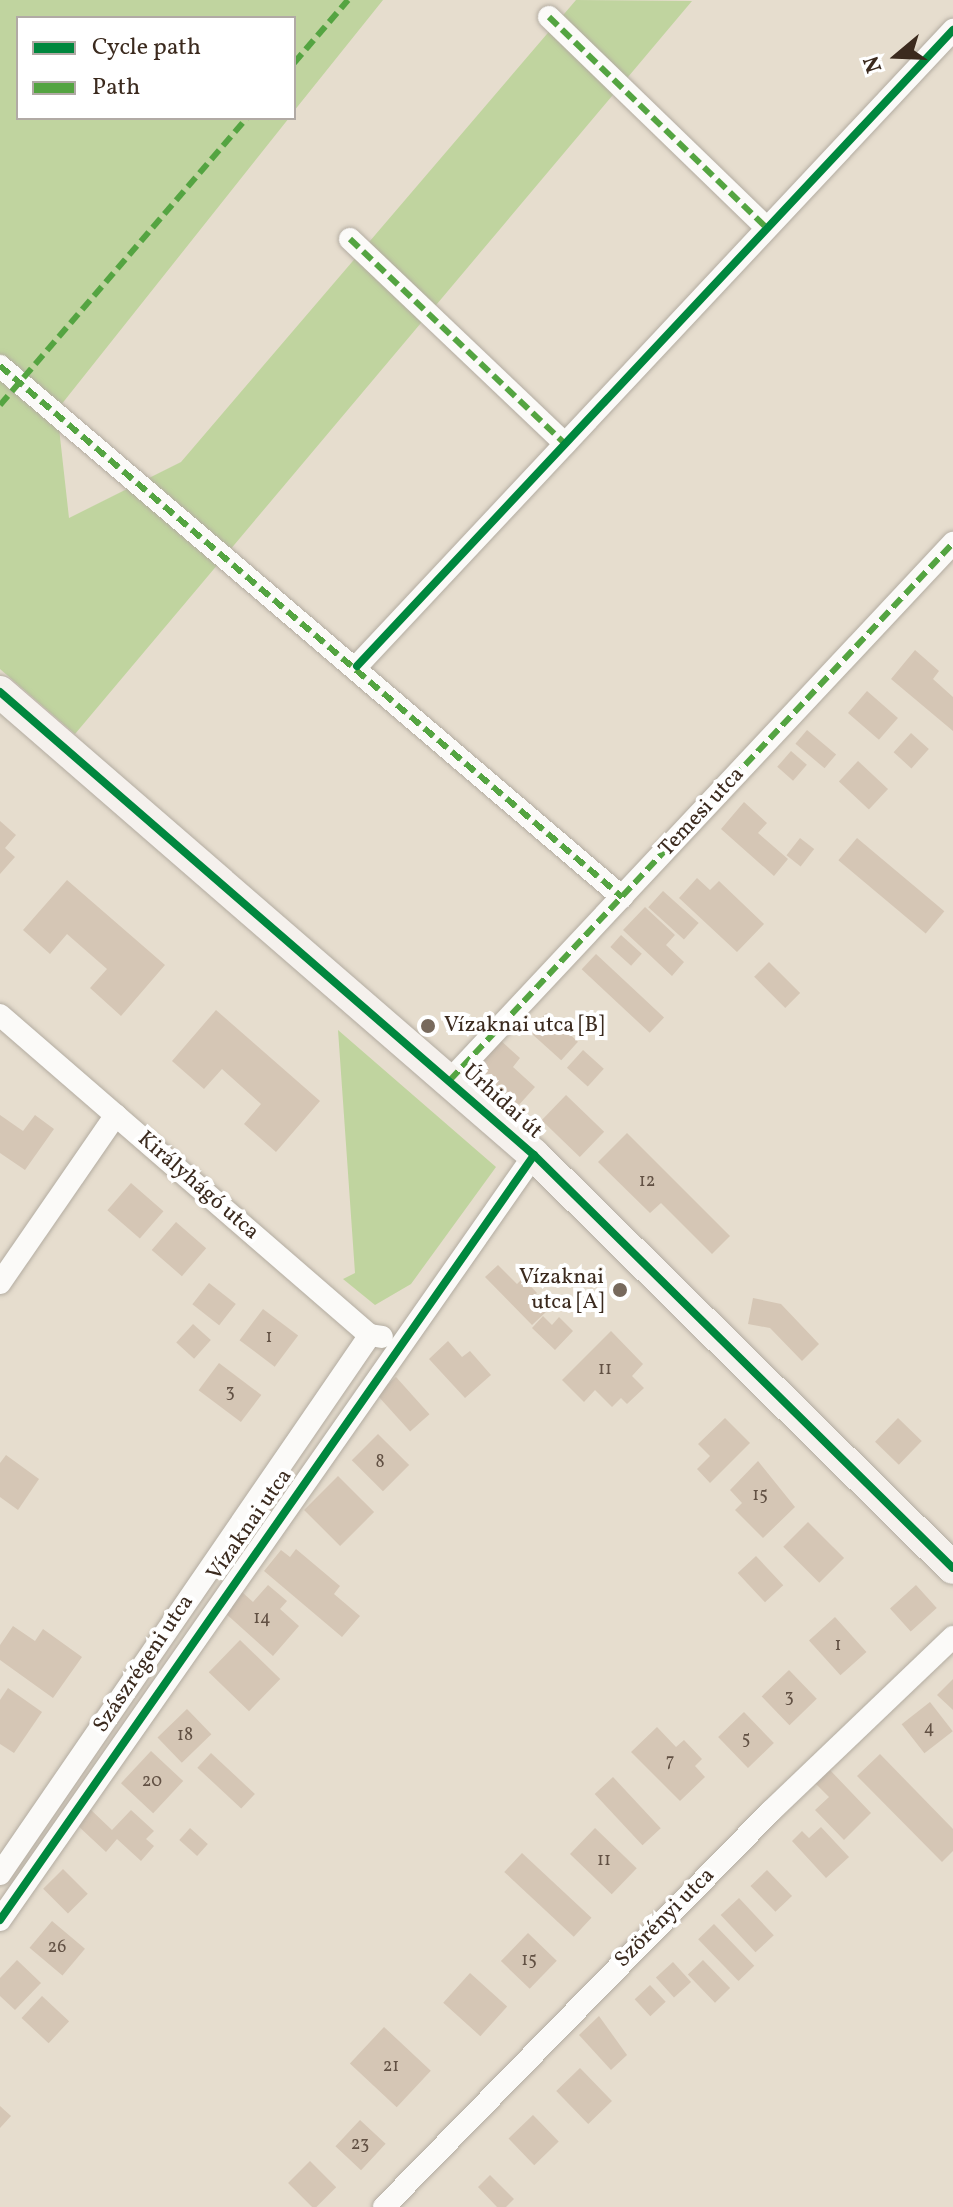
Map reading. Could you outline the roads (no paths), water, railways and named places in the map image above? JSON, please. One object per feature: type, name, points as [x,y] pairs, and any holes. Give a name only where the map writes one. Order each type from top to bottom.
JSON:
[{"type":"main road","name":"Úrhidai út","points":[[0,692],[534,1155],[953,1568]]},
{"type":"street","points":[[549,17],[767,228]]},
{"type":"street","points":[[357,666],[953,30]]},
{"type":"street","points":[[350,239],[565,444]]},
{"type":"street","points":[[0,366],[357,666],[622,897]]},
{"type":"street","name":"Temesi utca","points":[[450,1080],[953,543]]},
{"type":"street","name":"Királyhágó utca","points":[[0,1015],[370,1335]]},
{"type":"street","points":[[0,1283],[116,1115]]},
{"type":"street","name":"Vízaknai utca","points":[[0,1920],[534,1155]]},
{"type":"street","points":[[370,1335],[402,1341]]},
{"type":"street","name":"Szászrégeni utca","points":[[0,1874],[370,1335]]},
{"type":"street","name":"Szörényi utca","points":[[384,2207],[771,1811],[953,1637]]},
{"type":"place","name":"Vízaknai utca [B]","points":[[428,1026]]},
{"type":"place","name":"Vízaknai utca [A]","points":[[620,1290]]}]
